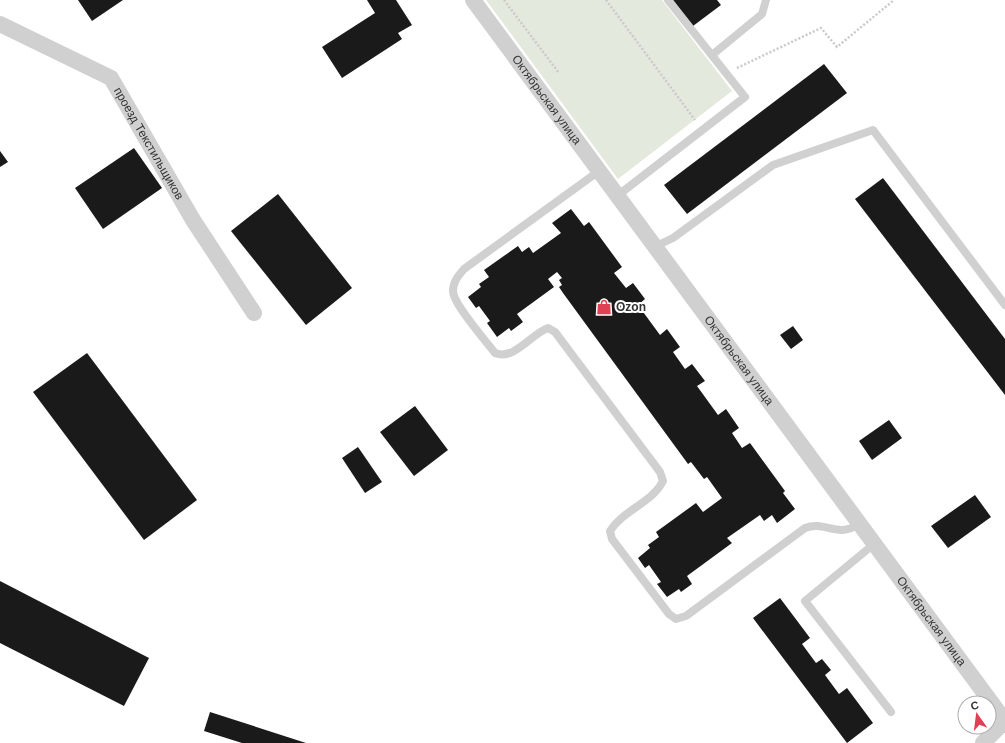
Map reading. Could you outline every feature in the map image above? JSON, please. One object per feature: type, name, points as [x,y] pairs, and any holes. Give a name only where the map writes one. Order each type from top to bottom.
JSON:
[{"type":"street","name":"Октябрьская улица","points":[[472,0],[1005,721]]},
{"type":"street","name":"проезд Текстильщиков","points":[[0,24],[111,78],[192,220],[254,313]]},
{"type":"street","points":[[983,743],[1005,721]]},
{"type":"lane","points":[[617,196],[745,97],[668,0]]},
{"type":"lane","points":[[712,55],[762,14],[766,0]]},
{"type":"lane","points":[[654,247],[673,238],[773,165],[873,130],[1005,305]]},
{"type":"lane","points":[[599,171],[464,270],[454,282],[453,292],[458,304],[495,353],[502,356],[510,353],[541,331],[548,328],[556,332],[660,472],[663,481],[658,490],[615,523],[610,531],[612,539],[669,614],[676,618],[686,616],[805,528],[813,526],[848,531],[859,524]]},
{"type":"lane","points":[[874,544],[805,601],[891,712]]},
{"type":"path","points":[[504,0],[559,73]]},
{"type":"path","points":[[606,0],[702,130]]},
{"type":"path","points":[[726,73],[821,28],[837,47],[894,0]]},
{"type":"shaded area","points":[[486,0],[662,0],[732,91],[618,179]]},
{"type":"building","points":[[78,0],[123,0],[92,21]]},
{"type":"building","points":[[367,0],[396,0],[412,25],[398,33],[402,39],[342,78],[322,47],[375,13]]},
{"type":"building","points":[[673,0],[717,0],[721,5],[693,26]]},
{"type":"building","points":[[824,64],[847,93],[687,214],[664,185]]},
{"type":"building","points":[[134,148],[162,188],[103,229],[75,188]]},
{"type":"building","points":[[0,151],[8,162],[0,167]]},
{"type":"building","points":[[883,178],[1005,339],[1005,395],[855,199]]},
{"type":"building","points":[[278,194],[352,288],[306,325],[231,231]]},
{"type":"building","points":[[571,209],[584,226],[589,222],[622,267],[614,273],[626,288],[633,283],[645,299],[638,305],[660,335],[667,329],[680,347],[673,352],[685,369],[692,364],[705,381],[697,386],[718,415],[726,409],[739,428],[732,433],[742,448],[750,443],[785,491],[783,493],[795,509],[777,523],[772,515],[764,521],[760,515],[727,538],[732,543],[687,576],[692,584],[681,592],[679,589],[667,597],[657,584],[661,582],[649,565],[645,568],[638,558],[650,548],[648,545],[659,537],[656,532],[696,503],[703,512],[722,498],[707,477],[704,479],[691,462],[688,464],[563,293],[559,287],[562,285],[559,280],[562,278],[557,272],[548,279],[554,287],[517,314],[523,322],[511,331],[509,328],[497,337],[487,323],[490,321],[479,306],[476,308],[468,297],[481,287],[479,284],[489,277],[484,270],[518,246],[522,252],[529,247],[533,253],[561,233],[552,223]]},
{"type":"building","points":[[793,326],[803,340],[791,349],[780,335]]},
{"type":"building","points":[[87,353],[197,500],[144,540],[33,392]]},
{"type":"building","points":[[415,406],[448,450],[414,476],[380,432]]},
{"type":"building","points":[[889,420],[902,438],[872,460],[859,441]]},
{"type":"building","points":[[358,447],[382,482],[365,493],[342,458]]},
{"type":"building","points":[[975,495],[991,517],[948,548],[931,526]]},
{"type":"building","points":[[0,581],[149,658],[124,706],[0,643]]},
{"type":"building","points":[[780,598],[810,638],[802,644],[816,663],[822,659],[831,670],[825,675],[839,694],[847,688],[873,723],[847,743],[753,618]]},
{"type":"building","points":[[210,712],[306,743],[242,743],[204,731]]},
{"type":"place","name":"Ozon","points":[[604,307]]}]
